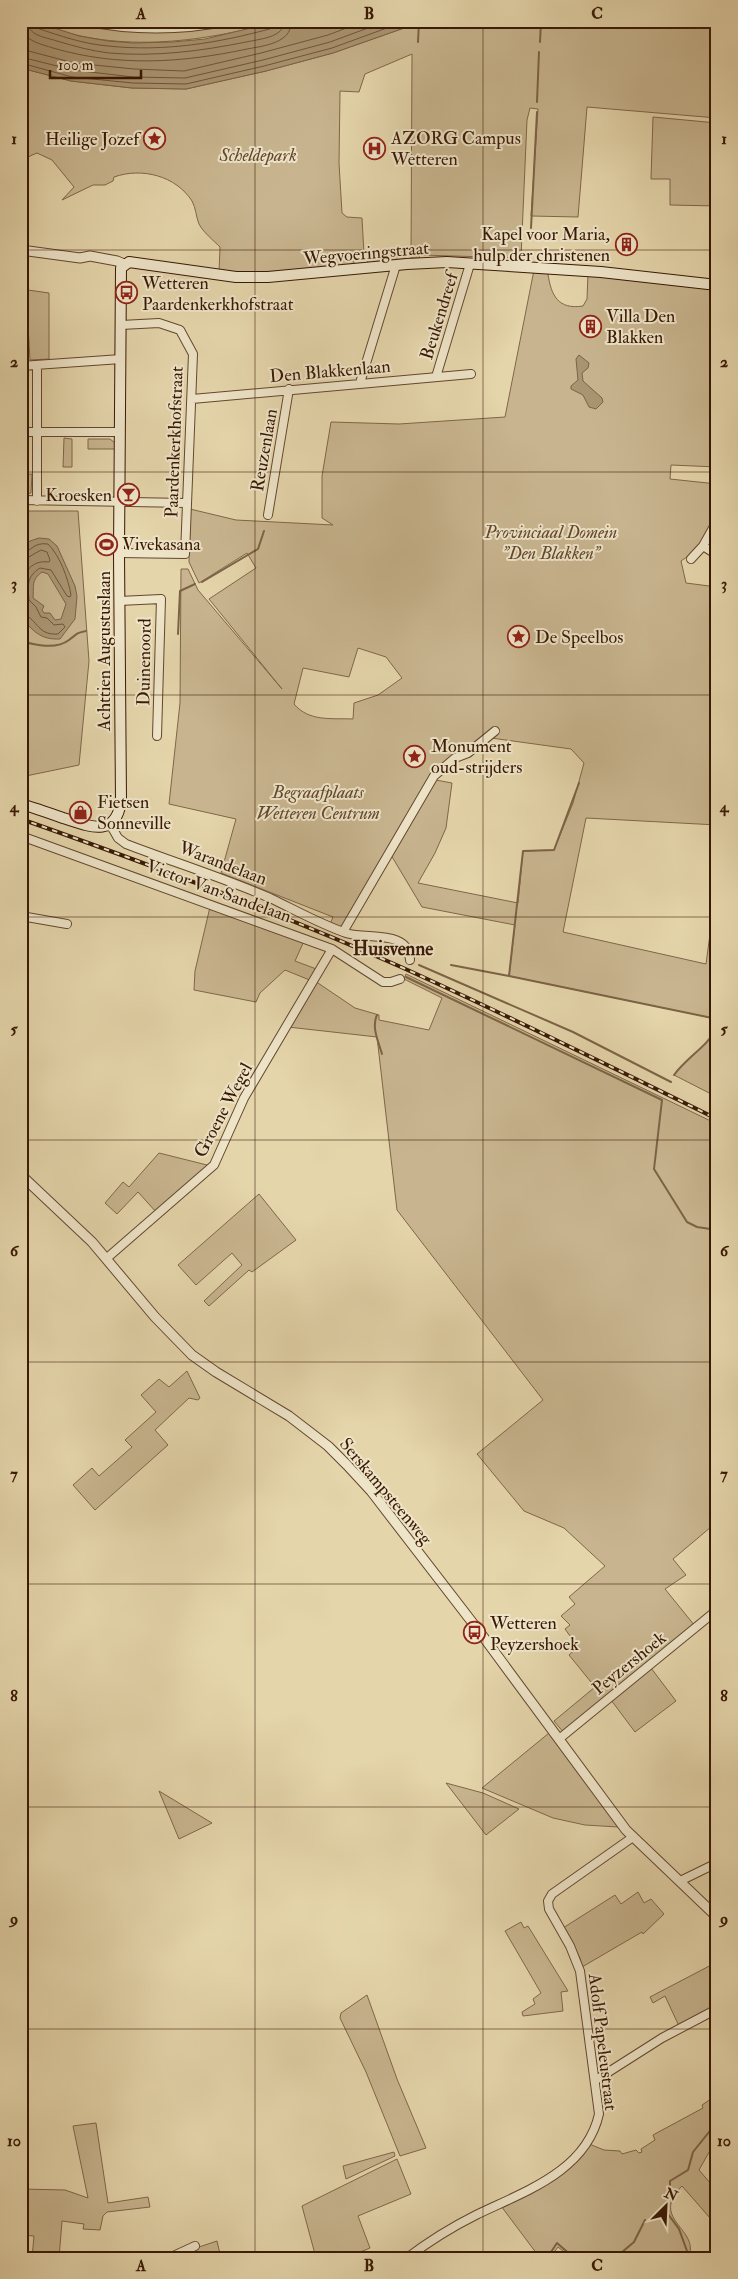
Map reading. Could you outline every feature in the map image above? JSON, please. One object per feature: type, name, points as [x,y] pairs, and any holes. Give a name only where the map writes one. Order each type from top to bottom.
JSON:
[{"type":"main road","name":"Wegvoeringstraat","points":[[124,264],[129,262],[236,277],[268,277],[447,262],[609,273],[717,285]]},
{"type":"main road","name":"Achttien Augustuslaan","points":[[110,824],[119,813],[121,801],[119,502],[121,268],[124,264]]},
{"type":"main road","points":[[21,804],[91,827],[100,828],[110,824]]},
{"type":"street","points":[[84,21],[112,26],[173,30],[229,21]]},
{"type":"street","name":"Wegvoeringstraat","points":[[21,250],[80,258],[90,256],[124,264]]},
{"type":"street","name":"Beukendreef","points":[[436,377],[470,264]]},
{"type":"street","points":[[360,382],[396,265]]},
{"type":"street","name":"Paardenkerkhofstraat","points":[[119,553],[185,554],[193,354],[180,330],[159,323],[121,325]]},
{"type":"street","points":[[21,366],[121,359]]},
{"type":"street","points":[[37,365],[37,501]]},
{"type":"street","name":"Den Blakkenlaan","points":[[192,398],[360,382],[471,374]]},
{"type":"street","name":"Reuzenlaan","points":[[268,515],[289,389]]},
{"type":"street","points":[[21,432],[120,432]]},
{"type":"street","points":[[21,500],[186,503]]},
{"type":"street","points":[[691,559],[703,546],[717,521]]},
{"type":"street","points":[[703,546],[717,555]]},
{"type":"street","name":"Duinenoord","points":[[120,601],[161,599],[157,736]]},
{"type":"street","points":[[343,932],[434,776],[455,758],[468,754],[495,731]]},
{"type":"street","name":"Warandelaan","points":[[110,824],[118,838],[126,844],[271,899],[343,932],[356,936],[399,940],[406,946],[410,960]]},
{"type":"street","name":"Victor Van Sandelaan","points":[[21,836],[115,868],[332,949],[379,980],[387,983],[400,979]]},
{"type":"street","points":[[21,916],[67,924]]},
{"type":"street","name":"Groene Wegel","points":[[107,1258],[214,1165],[244,1098],[332,949]]},
{"type":"street","name":"Serskampsteenweg","points":[[21,1175],[107,1258],[155,1317],[192,1355],[296,1421],[328,1446],[347,1465],[371,1491],[482,1635],[633,1837],[654,1860],[680,1881],[717,1917]]},
{"type":"street","name":"Peyzershoek","points":[[559,1739],[717,1610]]},
{"type":"street","name":"Adolf Papeleustraat","points":[[407,2258],[474,2216],[540,2184],[567,2165],[585,2144],[598,2122],[596,2080],[580,1971],[570,1946],[549,1909],[548,1901],[552,1894],[633,1837]]},
{"type":"street","points":[[680,1881],[717,1863]]},
{"type":"street","points":[[596,2080],[662,2038],[717,2009]]},
{"type":"street","points":[[169,2258],[195,2246]]},
{"type":"green space","points":[[33,21],[280,21],[249,29],[187,40],[125,42],[63,32]]},
{"type":"green space","name":"Scheldepark","points":[[424,21],[699,21],[717,27],[717,118],[587,107],[578,217],[531,216],[538,109],[530,108],[527,120],[521,258],[420,255],[419,258],[411,258],[412,54],[365,74],[359,92],[340,91],[339,163],[342,213],[347,217],[362,218],[364,254],[353,255],[354,264],[308,271],[219,272],[220,247],[201,227],[192,201],[177,185],[168,180],[147,174],[125,174],[114,177],[113,181],[105,185],[93,185],[62,200],[74,187],[52,160],[37,153],[30,156],[21,165],[21,68],[71,81],[132,88],[186,89],[266,71],[333,53]]},
{"type":"green space","points":[[653,117],[717,123],[717,206],[670,205],[670,179],[651,179]]},
{"type":"green space","points":[[405,251],[405,259],[368,263],[367,258]]},
{"type":"green space","points":[[534,270],[548,274],[551,288],[557,299],[567,306],[574,307],[583,306],[587,299],[588,274],[717,290],[717,467],[671,465],[670,479],[717,484],[717,515],[700,548],[681,561],[686,583],[717,587],[717,825],[586,818],[563,932],[706,964],[717,882],[717,1019],[509,976],[515,925],[422,907],[391,855],[407,825],[436,780],[452,783],[446,828],[435,853],[418,883],[518,903],[523,851],[554,850],[573,803],[584,763],[571,749],[487,738],[459,753],[431,775],[343,926],[337,927],[330,924],[333,917],[221,873],[236,819],[169,804],[180,703],[181,569],[188,569],[198,590],[282,689],[209,599],[256,568],[247,553],[199,583],[189,562],[190,509],[236,520],[333,525],[322,518],[322,476],[331,422],[399,424],[505,417]],"holes":[[[358,648],[386,657],[402,678],[378,695],[354,703],[353,719],[321,718],[307,714],[294,704],[303,668],[349,677]]]},
{"type":"green space","points":[[21,289],[49,293],[49,359],[30,360],[28,326],[22,326]]},
{"type":"green space","points":[[64,438],[72,439],[72,467],[63,467]]},
{"type":"green space","points":[[88,439],[110,439],[115,443],[115,449],[88,449]]},
{"type":"green space","points":[[32,474],[31,493],[21,495],[21,475]]},
{"type":"green space","points":[[21,511],[78,511],[89,661],[79,765],[21,777]]},
{"type":"green space","points":[[210,907],[304,941],[295,961],[319,970],[312,981],[285,970],[260,993],[256,1002],[194,990],[195,971]]},
{"type":"green space","points":[[406,974],[717,1124],[717,1531],[711,1527],[673,1559],[686,1575],[665,1589],[695,1626],[564,1733],[554,1721],[595,1687],[569,1655],[578,1647],[565,1629],[570,1625],[561,1616],[575,1604],[569,1597],[605,1566],[564,1528],[524,1511],[477,1454],[543,1400],[397,1210],[377,1037],[288,1027],[315,981],[355,1008],[379,1015],[379,1020],[429,1030],[442,998],[404,979]]},
{"type":"green space","points":[[717,1028],[717,1097],[674,1075],[708,1041]]},
{"type":"green space","points":[[159,1153],[211,1166],[157,1213],[138,1192],[117,1214],[105,1203],[123,1182],[129,1187]]},
{"type":"green space","points":[[259,1194],[296,1240],[252,1272],[249,1270],[209,1306],[204,1301],[242,1265],[232,1253],[196,1285],[178,1265]]},
{"type":"green space","points":[[187,1371],[200,1398],[198,1400],[189,1398],[155,1430],[168,1445],[95,1510],[73,1485],[92,1468],[99,1476],[132,1447],[125,1440],[156,1412],[141,1395],[159,1379],[169,1387]]},
{"type":"green space","points":[[651,1668],[676,1701],[635,1732],[611,1700]]},
{"type":"green space","points":[[549,1733],[618,1827],[585,1825],[553,1818],[482,1788]]},
{"type":"green space","points":[[446,1783],[483,1793],[519,1809],[486,1835]]},
{"type":"green space","points":[[159,1791],[212,1823],[179,1839]]},
{"type":"green space","points":[[638,1892],[644,1903],[651,1899],[664,1914],[643,1934],[642,1932],[582,1967],[580,1958],[563,1928],[615,1895],[621,1904]]},
{"type":"green space","points":[[521,1922],[524,1928],[528,1926],[568,1991],[561,1992],[563,2011],[523,2016],[522,2012],[535,2004],[533,1999],[541,1993],[505,1931]]},
{"type":"green space","points":[[717,1962],[717,2005],[679,2026],[665,1996],[653,2003],[650,1997]]},
{"type":"green space","points":[[367,1995],[397,2079],[426,2148],[400,2156],[366,2072],[340,2018],[341,2013]]},
{"type":"green space","points":[[717,2095],[717,2138],[699,2170],[717,2191],[717,2226],[682,2186],[673,2198],[671,2208],[673,2216],[688,2239],[690,2248],[688,2258],[571,2258],[558,2247],[550,2258],[540,2258],[501,2206],[530,2192],[589,2144],[604,2150],[620,2151],[622,2154],[636,2150],[639,2153],[642,2152],[641,2149],[655,2140],[653,2135],[703,2108],[702,2105]]},
{"type":"green space","points":[[96,2123],[108,2203],[148,2197],[150,2207],[107,2212],[103,2216],[100,2230],[83,2229],[84,2224],[62,2221],[59,2258],[32,2258],[34,2236],[21,2235],[21,2189],[65,2190],[88,2198],[73,2126]]},
{"type":"green space","points":[[394,2152],[395,2156],[346,2179],[343,2166]]},
{"type":"green space","points":[[397,2159],[411,2194],[358,2216],[370,2248],[353,2255],[353,2258],[316,2258],[302,2206]]},
{"type":"green space","points":[[217,2241],[221,2258],[193,2258],[190,2250]]},
{"type":"water","points":[[21,21],[33,21],[79,36],[133,43],[205,39],[280,21],[424,21],[333,53],[266,71],[186,89],[132,88],[71,81],[21,68]]},
{"type":"water","points":[[579,355],[589,363],[588,368],[582,373],[583,381],[602,398],[603,402],[596,409],[589,407],[583,395],[571,389],[571,386],[578,380],[576,359]]},
{"type":"water","points":[[39,538],[49,539],[57,546],[75,586],[77,596],[75,619],[60,639],[47,638],[38,634],[21,616],[21,550],[30,541]],"holes":[[[42,572],[48,574],[66,604],[61,619],[55,620],[50,613],[44,613],[42,610],[44,606],[33,598],[36,578]]]},
{"type":"waterway","points":[[418,42],[419,21]]},
{"type":"waterway","points":[[540,42],[541,21]]},
{"type":"waterway","points":[[537,102],[539,52]]},
{"type":"waterway","points":[[531,228],[537,112]]},
{"type":"waterway","points":[[202,582],[258,549],[264,531]]},
{"type":"waterway","points":[[178,634],[180,591],[195,584]]},
{"type":"waterway","points":[[21,641],[52,646],[64,643],[78,633],[86,631]]},
{"type":"waterway","points":[[579,783],[554,850],[523,851],[509,976],[717,1019]]},
{"type":"waterway","points":[[419,965],[573,1032],[671,1082]]},
{"type":"waterway","points":[[451,965],[509,976]]},
{"type":"waterway","points":[[406,977],[662,1100],[654,1169],[687,1222],[697,1227],[717,1230]]},
{"type":"waterway","points":[[377,1015],[375,1030],[382,1054]]},
{"type":"waterway","points":[[674,1075],[708,1041],[717,1028]]},
{"type":"waterway","points":[[676,2258],[684,2255],[687,2251],[679,2229],[665,2210],[670,2193],[670,2181],[688,2170],[693,2152],[717,2122]]},
{"type":"waterway","points":[[650,2218],[666,2218],[667,2215]]},
{"type":"waterway","points":[[615,2258],[634,2242],[645,2220]]},
{"type":"waterway","points":[[547,2258],[557,2243],[574,2258]]},
{"type":"railway","points":[[21,819],[212,889],[401,967],[520,1022],[717,1119]]},
{"type":"place","name":"Heilige Jozef","points":[[155,139]]},
{"type":"place","name":"AZORG Campus Wetteren","points":[[375,148]]},
{"type":"place","name":"Kapel voor Maria, hulp der christenen","points":[[626,244]]},
{"type":"place","name":"Wetteren Paardenkerkhofstraat","points":[[126,293]]},
{"type":"place","name":"Villa Den Blakken","points":[[590,326]]},
{"type":"place","name":"Kroesken","points":[[128,495]]},
{"type":"place","name":"Vivekasana","points":[[106,544]]},
{"type":"place","name":"De Speelbos","points":[[519,637]]},
{"type":"place","name":"Monument oud-strijders","points":[[415,756]]},
{"type":"place","name":"Fietsen Sonneville","points":[[81,812]]},
{"type":"place","name":"Wetteren Peyzershoek","points":[[474,1633]]},
{"type":"district","name":"Huisvenne","points":[[393,948]]},
{"type":"park label","name":"Provinciaal Domein \"Den Blakken\"","points":[[551,542]]},
{"type":"park label","name":"Begraafplaats Wetteren Centrum","points":[[318,802]]}]
